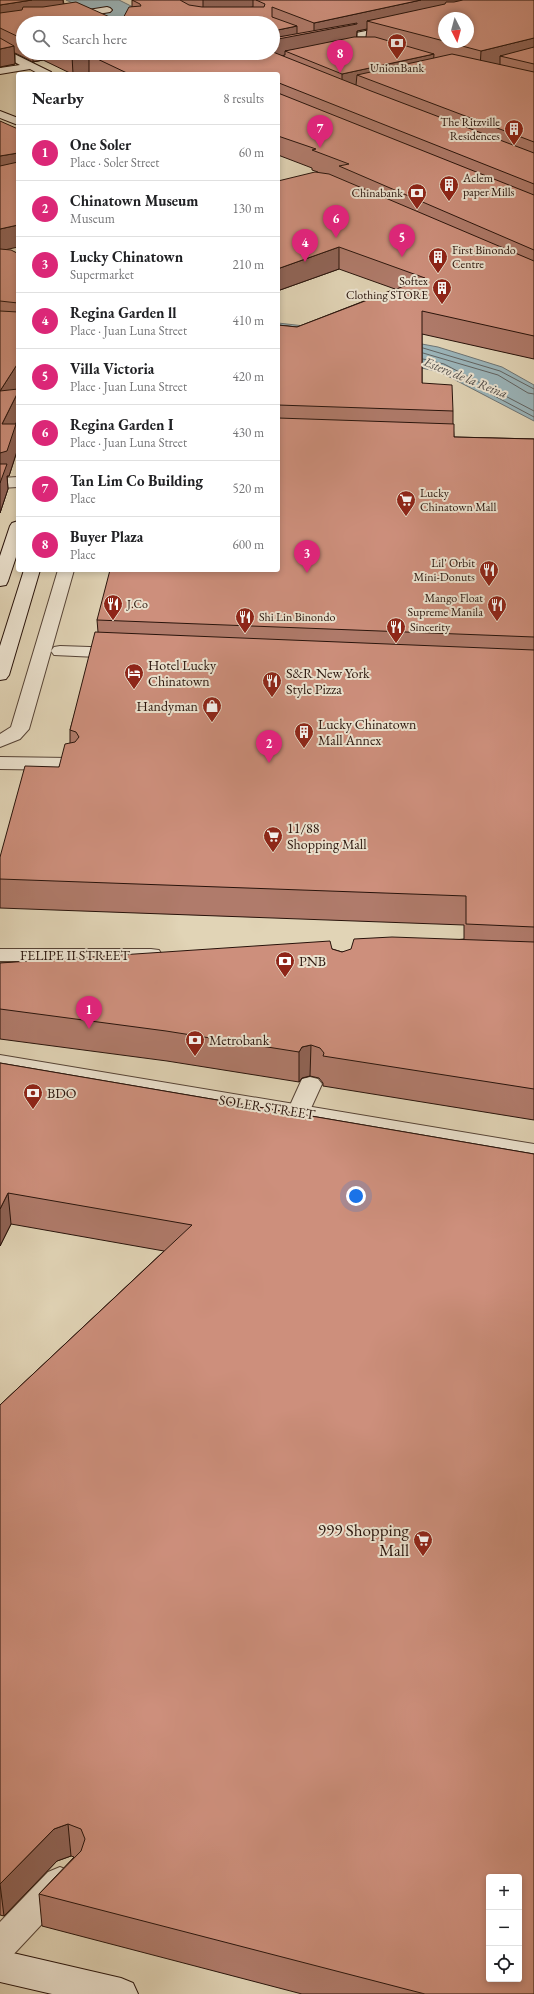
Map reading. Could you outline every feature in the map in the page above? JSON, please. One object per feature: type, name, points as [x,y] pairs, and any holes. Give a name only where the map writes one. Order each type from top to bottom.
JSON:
[{"type":"street","points":[[70,16],[110,12],[94,3]]},
{"type":"street","points":[[59,6],[85,16]]},
{"type":"street","points":[[280,53],[404,26]]},
{"type":"street","points":[[296,38],[314,45]]},
{"type":"street","points":[[280,55],[368,45],[350,38]]},
{"type":"street","points":[[0,50],[16,58]]},
{"type":"street","points":[[19,60],[43,72]]},
{"type":"street","points":[[127,72],[169,63],[170,60]]},
{"type":"street","points":[[1,78],[31,66]]},
{"type":"street","points":[[156,72],[180,68]]},
{"type":"street","points":[[2,116],[16,121]]},
{"type":"street","points":[[0,483],[16,482]]},
{"type":"street","points":[[0,581],[16,532]]},
{"type":"street","points":[[0,675],[31,572]]},
{"type":"street","points":[[0,741],[13,735],[20,729],[65,572]]},
{"type":"street","points":[[60,651],[139,654]]},
{"type":"street","points":[[0,763],[69,764]]},
{"type":"street","name":"FELIPE II STREET","points":[[0,955],[172,955]]},
{"type":"street","name":"SOLER STREET","points":[[0,1062],[534,1152]]},
{"type":"street","points":[[299,1112],[310,1084]]},
{"type":"street","points":[[0,1945],[70,1872]]},
{"type":"street","points":[[0,1966],[121,1994]]},
{"type":"water","points":[[66,0],[119,0],[151,16],[100,16]]},
{"type":"water","name":"Estero de la Reina","points":[[280,323],[357,332],[438,347],[502,367],[534,385],[534,421],[440,372],[334,349],[280,341]]},
{"type":"building","points":[[0,0],[32,0],[0,5]]},
{"type":"building","points":[[132,0],[180,0],[189,5],[202,7],[264,7],[265,4],[256,0],[421,0],[314,23],[272,7],[272,16],[124,16],[129,7],[141,6]]},
{"type":"building","points":[[463,0],[534,0],[534,38],[481,51],[470,48],[474,48],[474,12],[438,12],[438,39],[367,21],[445,4],[446,2]]},
{"type":"building","points":[[76,2],[108,16],[16,16],[16,36],[0,28],[0,13],[22,10],[23,7],[43,7]]},
{"type":"building","points":[[280,20],[297,26],[280,30]]},
{"type":"building","points":[[357,23],[280,39],[280,37]]},
{"type":"building","points":[[354,37],[375,37],[434,54],[342,74],[285,51]]},
{"type":"building","points":[[0,38],[14,46],[0,49]]},
{"type":"building","points":[[534,47],[534,64],[500,56]]},
{"type":"building","points":[[452,54],[534,72],[534,142],[357,75]]},
{"type":"building","points":[[280,55],[534,153],[534,184],[280,83],[280,72],[125,72],[100,60],[280,60]]},
{"type":"building","points":[[280,94],[534,195],[534,250],[339,166],[349,164],[312,150],[316,149],[280,137]]},
{"type":"building","points":[[0,121],[16,128],[16,153],[0,156]]},
{"type":"building","points":[[16,162],[16,225],[0,229],[0,166]]},
{"type":"building","points":[[315,172],[329,174],[534,261],[534,336],[422,311],[422,383],[452,385],[453,411],[280,405],[280,325],[297,327],[425,278],[339,247],[280,268],[280,181]]},
{"type":"building","points":[[0,249],[11,250],[16,252],[16,303],[0,301]]},
{"type":"building","points":[[0,311],[16,312],[16,366],[0,391]]},
{"type":"building","points":[[16,389],[16,396],[2,424],[16,424],[7,451],[0,453],[0,391]]},
{"type":"building","name":"Lucky Chinatown Mall","points":[[280,418],[454,424],[454,437],[534,439],[534,637],[97,620],[109,572],[280,572]]},
{"type":"building","points":[[0,464],[7,464],[0,483]]},
{"type":"building","points":[[95,632],[534,650],[534,927],[466,924],[466,896],[0,879],[0,857],[25,766],[59,767],[65,744],[75,742],[79,737],[76,732],[70,730]]},
{"type":"building","points":[[392,937],[534,942],[534,1089],[323,1056],[324,1053],[320,1048],[311,1045],[302,1047],[299,1052],[166,1031],[0,1009],[0,963],[330,941],[332,949],[342,952],[351,949],[354,939]]},
{"type":"building","points":[[0,1063],[534,1154],[534,1994],[425,1994],[39,1894],[81,1851],[85,1839],[81,1829],[68,1824],[54,1829],[0,1884],[0,1405],[192,1225],[8,1193],[0,1209]]},
{"type":"place","name":"UnionBank","points":[[397,60]]},
{"type":"place","name":"Buyer Plaza","points":[[340,73]]},
{"type":"place","name":"The Ritzville Residences","points":[[514,146]]},
{"type":"place","name":"Tan Lim Co Building","points":[[320,148]]},
{"type":"place","name":"Aclem paper Mills","points":[[449,202]]},
{"type":"place","name":"Chinabank","points":[[417,210]]},
{"type":"place","name":"Regina Garden I","points":[[336,238]]},
{"type":"place","name":"Villa Victoria","points":[[402,257]]},
{"type":"place","name":"Regina Garden ll","points":[[305,262]]},
{"type":"place","name":"First Binondo Centre","points":[[438,274]]},
{"type":"place","name":"Softex Clothing STORE","points":[[442,305]]},
{"type":"place","name":"Lucky Chinatown Mall","points":[[406,517]]},
{"type":"place","name":"Lucky Chinatown","points":[[307,573]]},
{"type":"place","name":"Lil' Orbit Mini-Donuts","points":[[489,587]]},
{"type":"place","name":"J.Co","points":[[113,621]]},
{"type":"place","name":"Mango Float Supreme Manila","points":[[497,622]]},
{"type":"place","name":"Shi Lin Binondo","points":[[245,634]]},
{"type":"place","name":"Sincerity","points":[[396,644]]},
{"type":"place","name":"Hotel Lucky Chinatown","points":[[134,690]]},
{"type":"place","name":"S&R New York Style Pizza","points":[[272,698]]},
{"type":"place","name":"Handyman","points":[[212,723]]},
{"type":"place","name":"Lucky Chinatown Mall Annex","points":[[304,749]]},
{"type":"place","name":"Chinatown Museum","points":[[269,763]]},
{"type":"place","name":"11/88 Shopping Mall","points":[[273,853]]},
{"type":"place","name":"PNB","points":[[285,978]]},
{"type":"place","name":"One Soler","points":[[89,1029]]},
{"type":"place","name":"Metrobank","points":[[195,1057]]},
{"type":"place","name":"BDO","points":[[33,1110]]},
{"type":"place","name":"999 Shopping Mall","points":[[423,1557]]}]
